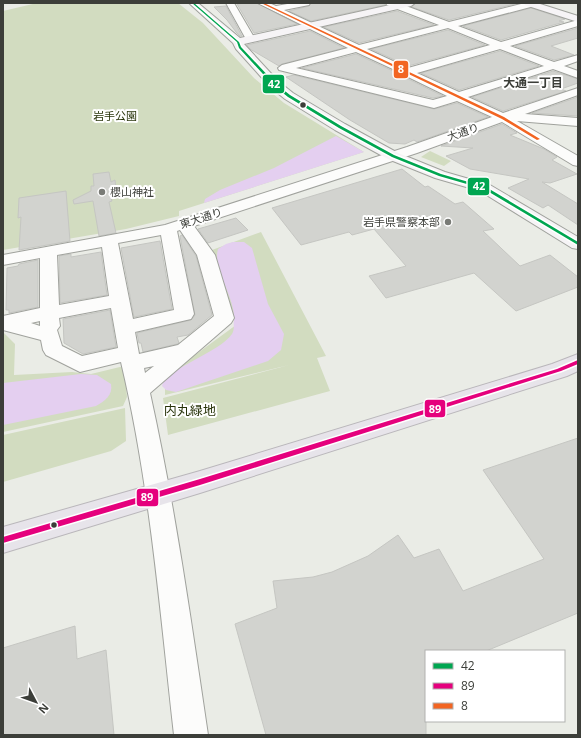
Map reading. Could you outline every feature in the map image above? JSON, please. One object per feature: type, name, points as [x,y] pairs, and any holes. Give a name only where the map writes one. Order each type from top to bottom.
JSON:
[{"type":"highway","points":[[3,540],[492,391],[578,362]]},
{"type":"street","points":[[193,3],[238,42],[240,47],[262,72],[289,96],[340,127],[393,156],[440,174],[485,188],[578,244]]},
{"type":"street","points":[[230,3],[250,39]]},
{"type":"street","points":[[262,3],[503,118],[578,162]]},
{"type":"street","points":[[275,9],[306,3]]},
{"type":"street","points":[[238,42],[393,5],[411,3]]},
{"type":"street","points":[[262,72],[449,26],[532,3],[578,19]]},
{"type":"street","points":[[393,5],[578,75]]},
{"type":"street","points":[[391,76],[578,23]]},
{"type":"street","points":[[282,68],[361,85],[434,104],[578,58]]},
{"type":"street","points":[[361,85],[376,81]]},
{"type":"street","name":"大通り","points":[[393,156],[578,91]]},
{"type":"street","points":[[503,118],[512,117],[578,122]]},
{"type":"street","name":"東大通り","points":[[3,260],[109,241],[176,226],[393,156]]},
{"type":"street","points":[[125,328],[184,314],[176,226]]},
{"type":"street","points":[[139,390],[224,318],[206,255],[176,226]]},
{"type":"street","points":[[109,241],[130,358],[139,390],[158,494],[191,735]]},
{"type":"street","points":[[48,252],[51,313],[50,335],[53,350],[80,364],[184,352]]},
{"type":"street","points":[[3,323],[119,300]]},
{"type":"street","points":[[3,323],[50,335]]},
{"type":"green space","name":"岩手公園","points":[[37,3],[178,3],[203,23],[254,78],[284,103],[364,152],[179,211],[179,216],[126,229],[3,250],[3,11]]},
{"type":"green space","points":[[430,151],[451,161],[444,166],[421,157]]},
{"type":"green space","points":[[261,232],[326,356],[317,358],[330,391],[168,435],[163,398],[289,365],[165,395],[165,377],[236,325],[212,250]]},
{"type":"green space","points":[[3,332],[15,344],[14,375],[72,372],[91,374],[124,366],[127,397],[123,406],[3,432]]},
{"type":"green space","name":"内丸緑地","points":[[125,408],[126,441],[111,451],[3,482],[3,435]]},
{"type":"shaded area","points":[[336,136],[364,152],[204,203],[205,199],[220,190],[274,168]]},
{"type":"shaded area","points":[[233,242],[244,242],[252,248],[268,304],[284,334],[281,350],[268,361],[176,392],[166,390],[162,386],[165,380],[172,373],[216,348],[232,334],[234,329],[234,312],[218,265],[217,257],[218,249]]},
{"type":"shaded area","points":[[81,374],[97,375],[111,384],[110,394],[105,400],[96,406],[3,425],[3,383]]},
{"type":"building","points":[[257,3],[297,24],[254,33],[237,4]]},
{"type":"building","points":[[311,3],[385,3],[385,5],[311,21],[289,11],[309,6]]},
{"type":"building","points":[[416,3],[519,3],[449,20],[412,7]]},
{"type":"building","points":[[226,6],[242,36],[236,32],[214,7]]},
{"type":"building","points":[[531,8],[565,19],[559,21],[564,22],[501,40],[463,26]]},
{"type":"building","points":[[397,11],[434,25],[359,43],[324,27]]},
{"type":"building","points":[[578,28],[578,38],[551,46],[574,55],[554,60],[515,46]]},
{"type":"building","points":[[448,30],[485,45],[408,66],[371,49]]},
{"type":"building","points":[[310,31],[344,48],[279,66],[250,49],[247,45]]},
{"type":"building","points":[[500,51],[539,66],[459,90],[421,73]]},
{"type":"building","points":[[356,54],[395,72],[394,75],[396,78],[406,78],[443,96],[433,98],[302,68]]},
{"type":"building","points":[[553,71],[578,79],[578,83],[561,89],[566,91],[503,111],[472,97]]},
{"type":"building","points":[[294,75],[434,109],[457,103],[488,117],[417,142],[414,140],[405,144],[389,143],[350,120],[286,77]]},
{"type":"building","points":[[578,97],[578,116],[532,113]]},
{"type":"building","points":[[502,124],[517,133],[510,135],[544,149],[557,157],[552,160],[577,174],[550,183],[542,182],[578,204],[578,225],[548,205],[543,208],[508,188],[529,179],[470,169],[446,156],[473,148],[441,146]]},
{"type":"building","points":[[402,169],[425,187],[428,186],[455,204],[463,202],[494,229],[483,231],[520,266],[550,255],[578,277],[578,287],[516,311],[474,273],[386,298],[369,276],[406,266],[374,229],[352,235],[349,232],[301,245],[272,208]]},
{"type":"building","points":[[109,172],[111,182],[115,180],[117,197],[111,198],[112,201],[109,202],[116,233],[99,236],[93,201],[74,204],[73,200],[91,191],[91,186],[94,186],[93,174]]},
{"type":"building","points":[[66,191],[70,241],[19,250],[21,217],[18,218],[19,198]]},
{"type":"building","points":[[236,218],[248,230],[208,243],[198,229]]},
{"type":"building","points":[[182,235],[196,256],[212,315],[188,335],[177,337],[179,343],[143,352],[137,333],[191,320],[195,315],[180,236]]},
{"type":"building","points":[[160,241],[172,309],[134,317],[121,248]]},
{"type":"building","points":[[101,252],[107,295],[60,303],[59,256],[71,254],[71,257]]},
{"type":"building","points":[[38,260],[38,307],[9,313],[9,310],[6,310],[7,268]]},
{"type":"building","points":[[110,310],[116,347],[83,354],[64,343],[63,319]]},
{"type":"building","points":[[578,438],[578,613],[488,650],[425,650],[426,735],[266,735],[235,624],[277,608],[273,581],[313,577],[332,572],[368,556],[398,535],[414,558],[439,549],[463,591],[544,559],[483,470]]},
{"type":"building","points":[[75,626],[77,659],[106,650],[114,735],[3,735],[3,648]]},
{"type":"transit line","name":"42","points":[[193,3],[238,42],[240,47],[274,84],[289,96],[340,127],[393,156],[440,175],[485,188],[578,244]]},
{"type":"transit line","name":"8","points":[[262,3],[503,118],[538,139]]},
{"type":"transit line","name":"89","points":[[3,540],[200,482],[559,370],[578,362]]},
{"type":"place","name":"櫻山神社","points":[[102,192]]},
{"type":"place","name":"岩手県警察本部","points":[[448,222]]},
{"type":"district","name":"大通一丁目","points":[[533,83]]}]
